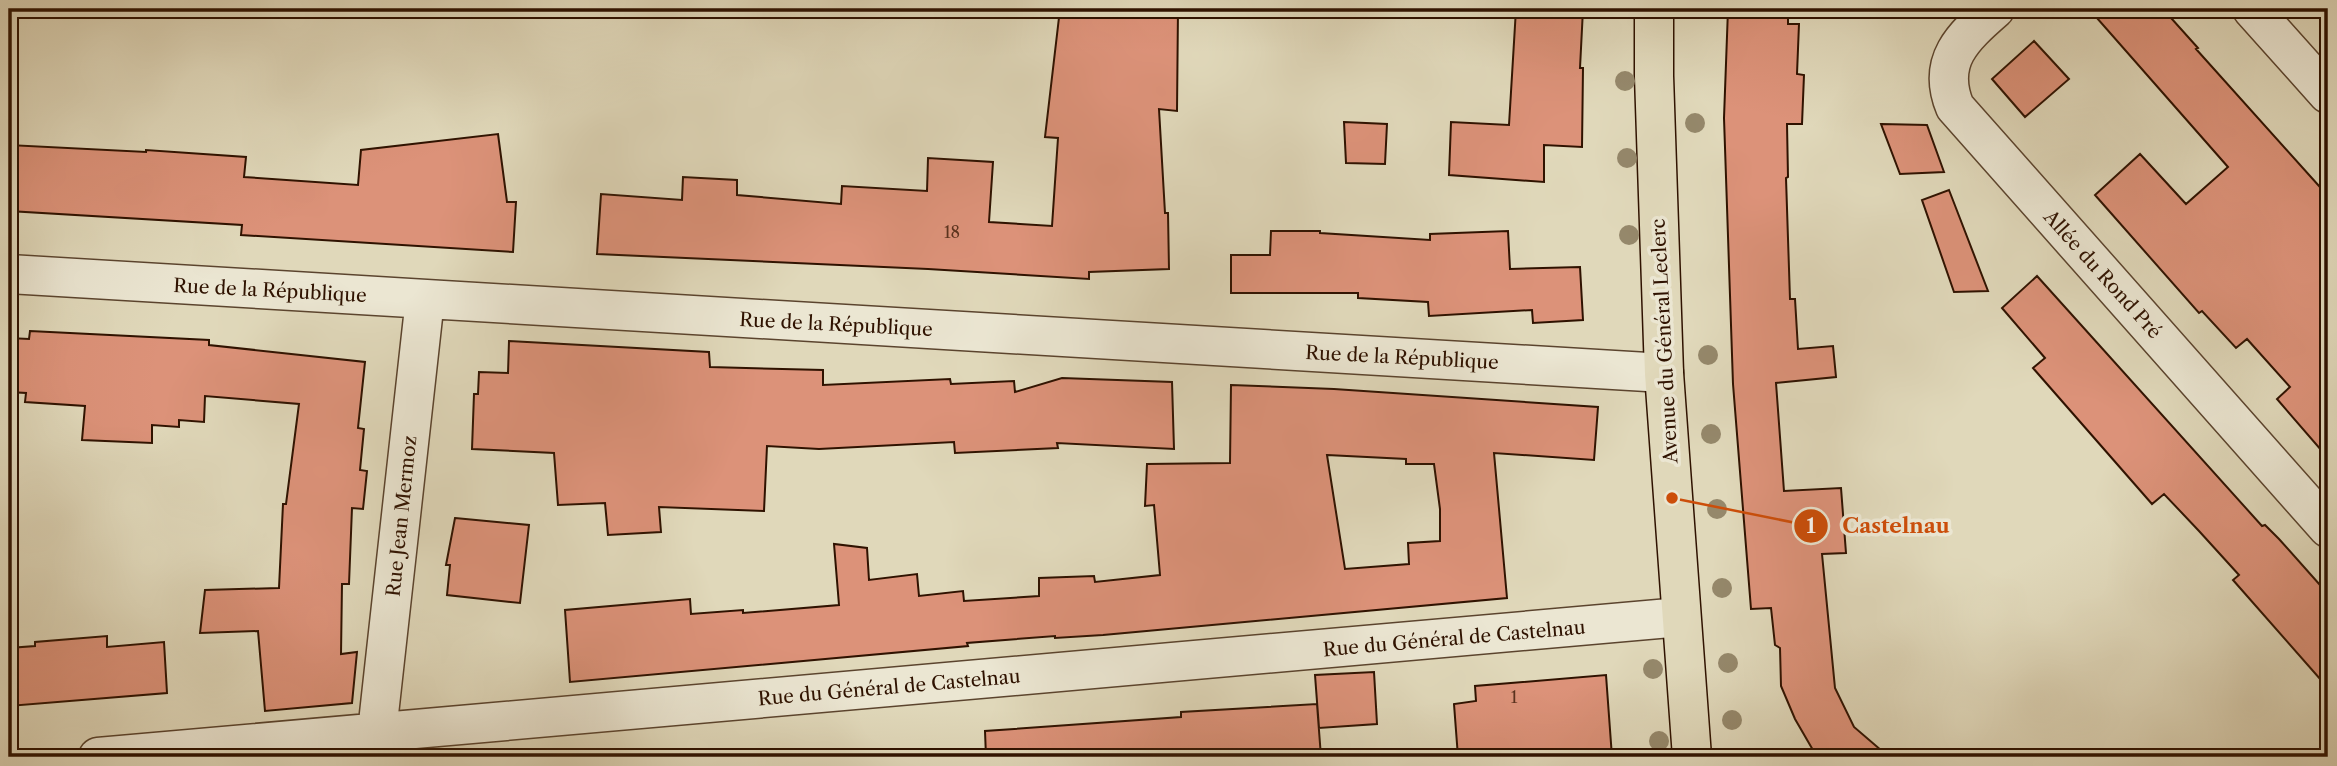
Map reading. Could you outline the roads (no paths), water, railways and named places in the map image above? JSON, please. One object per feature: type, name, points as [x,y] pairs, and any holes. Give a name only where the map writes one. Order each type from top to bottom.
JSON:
[{"type":"main road","name":"Avenue du Général Leclerc","points":[[1654,9],[1654,102],[1664,373],[1692,757]]},
{"type":"street","name":"Allée du Rond Pré","points":[[1995,9],[1972,29],[1954,51],[1947,77],[1949,93],[1955,107],[2328,528]]},
{"type":"street","points":[[2252,9],[2328,94]]},
{"type":"street","name":"Rue de la République","points":[[9,274],[1664,373]]},
{"type":"street","name":"Rue Jean Mermoz","points":[[377,732],[425,299]]},
{"type":"street","name":"Rue du Général de Castelnau","points":[[98,757],[1681,617]]},
{"type":"place","name":"Castelnau","points":[[1672,498]]}]
